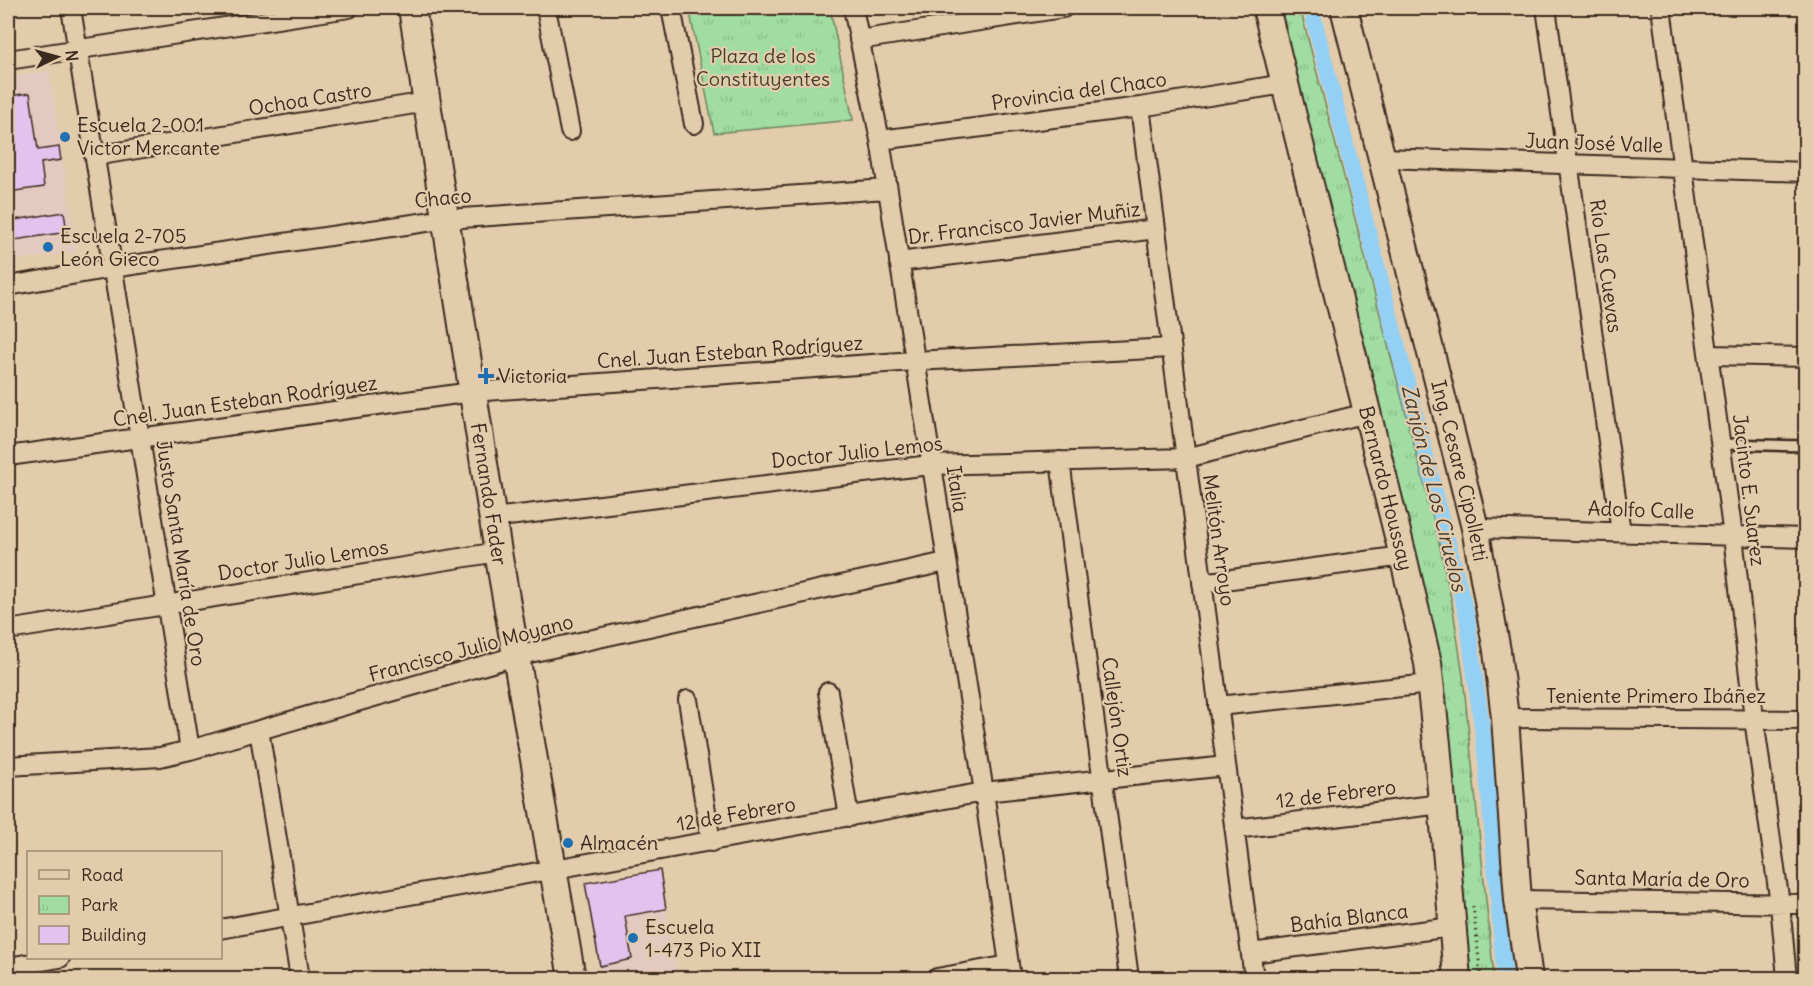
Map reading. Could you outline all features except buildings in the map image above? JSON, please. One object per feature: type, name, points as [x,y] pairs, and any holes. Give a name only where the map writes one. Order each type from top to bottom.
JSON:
[{"type":"street","name":"Justo Santa María de Oro","points":[[70,8],[190,750]]},
{"type":"street","points":[[8,60],[349,8]]},
{"type":"street","name":"Fernando Fader","points":[[412,8],[498,552],[572,978]]},
{"type":"street","points":[[546,8],[570,131]]},
{"type":"street","points":[[671,8],[694,124]]},
{"type":"street","name":"Italia","points":[[853,8],[880,140],[930,465],[984,792],[1010,972]]},
{"type":"street","points":[[859,40],[1063,8]]},
{"type":"street","name":"Bernardo Houssay","points":[[1266,8],[1425,651],[1442,804],[1457,978]]},
{"type":"street","name":"Ing. Cesare Cipolletti","points":[[1344,8],[1475,528],[1497,651],[1505,718],[1518,900],[1529,978]]},
{"type":"street","name":"Río Las Cuevas","points":[[1546,8],[1621,532]]},
{"type":"street","name":"Jacinto E. Suarez","points":[[1661,8],[1733,536],[1754,719],[1780,904],[1787,978]]},
{"type":"street","name":"Provincia del Chaco","points":[[880,140],[1140,106],[1285,84]]},
{"type":"street","name":"Ochoa Castro","points":[[94,156],[427,102]]},
{"type":"street","name":"Melitón Arroyo","points":[[1140,106],[1254,978]]},
{"type":"street","name":"Juan José Valle","points":[[1382,158],[1806,172]]},
{"type":"street","name":"Chaco","points":[[8,286],[112,268],[447,219],[887,189]]},
{"type":"street","name":"Dr. Francisco Javier Muñiz","points":[[899,262],[1156,229]]},
{"type":"street","name":"Cnel. Juan Esteban Rodríguez","points":[[8,456],[472,392],[914,361],[1171,348]]},
{"type":"street","points":[[1709,355],[1806,357]]},
{"type":"street","name":"Doctor Julio Lemos","points":[[493,518],[930,465],[1186,458],[1367,413]]},
{"type":"street","name":"Callejón Ortiz","points":[[1060,461],[1130,978]]},
{"type":"street","name":"Adolfo Calle","points":[[1475,528],[1806,538]]},
{"type":"street","name":"Doctor Julio Lemos","points":[[8,630],[498,552]]},
{"type":"street","points":[[1202,582],[1403,556]]},
{"type":"street","name":"Francisco Julio Moyano","points":[[8,766],[160,757],[516,656],[946,562]]},
{"type":"street","points":[[1218,706],[1430,684]]},
{"type":"street","points":[[828,692],[849,817]]},
{"type":"street","points":[[688,700],[711,842]]},
{"type":"street","name":"Teniente Primero Ibáñez","points":[[1505,718],[1806,720]]},
{"type":"street","points":[[259,730],[300,978]]},
{"type":"street","name":"12 de Febrero","points":[[222,929],[984,792],[1226,766]]},
{"type":"street","name":"12 de Febrero","points":[[1235,829],[1442,804]]},
{"type":"street","name":"Santa María de Oro","points":[[1518,900],[1806,904]]},
{"type":"street","name":"Bahía Blanca","points":[[1251,954],[1452,927]]},
{"type":"street","points":[[8,967],[50,959]]},
{"type":"street","points":[[937,978],[1010,972]]},
{"type":"lane","points":[[1720,444],[1806,446]]},
{"type":"shaded area","points":[[49,71],[77,252],[8,261],[8,78]]},
{"type":"shaded area","name":"Escuela 1-473 Pio XII","points":[[660,870],[678,978],[602,978],[585,883]]},
{"type":"green space","name":"Plaza de los Constituyentes","points":[[689,8],[830,8],[853,120],[714,133]]},
{"type":"green space","points":[[1280,8],[1300,8],[1437,533],[1452,603],[1463,676],[1494,978],[1469,978],[1413,548]]},
{"type":"waterway","name":"Zanjón de Los Ciruelos","points":[[1311,8],[1467,617],[1485,750],[1505,978]]},
{"type":"place","name":"Escuela 2-001 Victor Mercante","points":[[65,137]]},
{"type":"place","name":"Escuela 2-705 León Gieco","points":[[48,247]]},
{"type":"place","name":"Victoria","points":[[486,376]]},
{"type":"place","name":"Almacén","points":[[568,843]]},
{"type":"place","name":"Escuela 1-473 Pio XII","points":[[633,938]]}]
